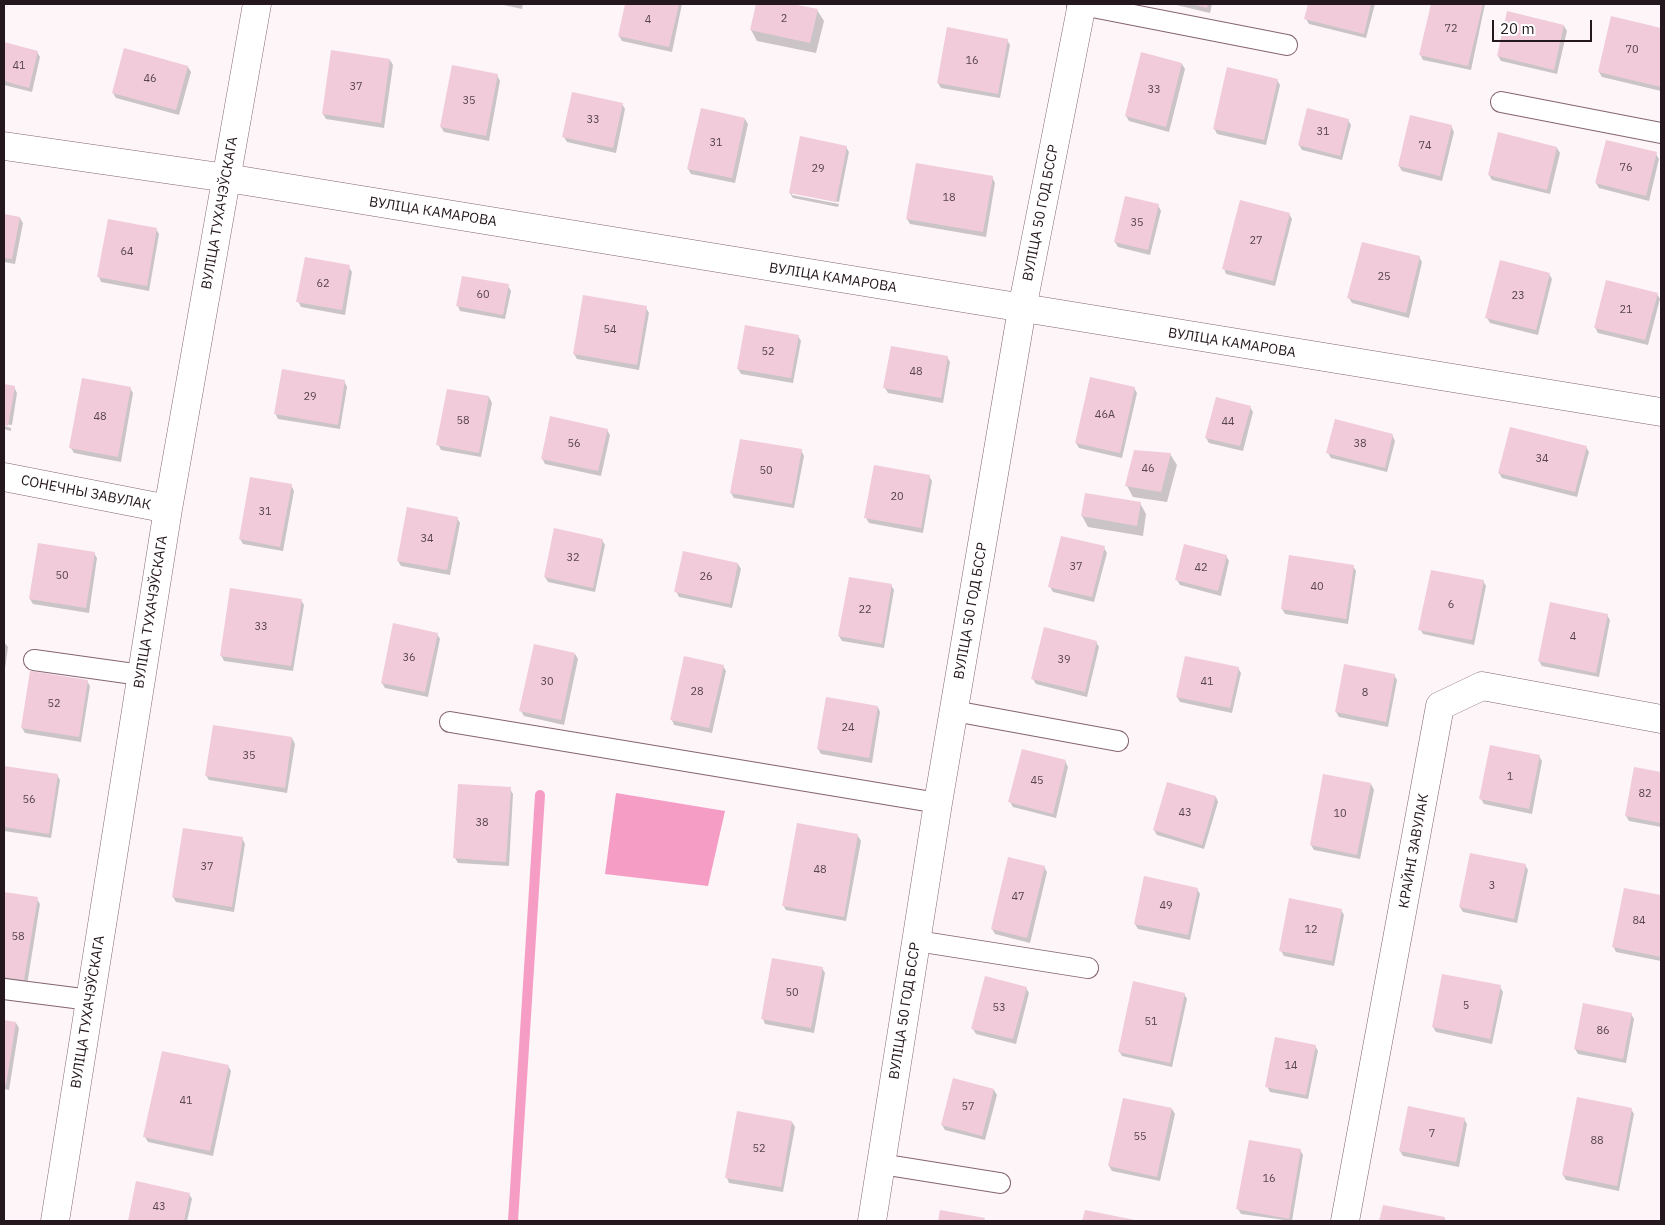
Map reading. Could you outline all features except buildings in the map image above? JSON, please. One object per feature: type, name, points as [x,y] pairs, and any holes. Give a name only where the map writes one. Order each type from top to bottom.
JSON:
[{"type":"street","name":"ВУЛІЦА ТУХАЧЭЎСКАГА","points":[[55,1221],[168,509],[257,4]]},
{"type":"street","name":"ВУЛІЦА 50 ГОД БССР","points":[[872,1221],[938,803],[1022,309],[1081,4]]},
{"type":"street","name":"ВУЛІЦА КАМАРОВА","points":[[4,146],[227,178],[1661,412]]},
{"type":"street","name":"СОНЕЧНЫ ЗАВУЛАК","points":[[4,477],[168,509]]},
{"type":"street","name":"КРАЙНІ ЗАВУЛАК","points":[[1345,1221],[1440,706],[1482,686],[1661,719]]},
{"type":"lane","points":[[1081,4],[1288,45]]},
{"type":"lane","points":[[1501,102],[1661,133]]},
{"type":"lane","points":[[34,660],[141,675]]},
{"type":"lane","points":[[954,711],[1118,741]]},
{"type":"lane","points":[[450,722],[938,803]]},
{"type":"lane","points":[[917,941],[1088,968]]},
{"type":"lane","points":[[4,989],[90,1000]]},
{"type":"lane","points":[[881,1164],[1000,1183]]},
{"type":"shaded area","points":[[616,793],[725,811],[708,886],[605,874]]},
{"type":"waterway","points":[[513,1221],[540,795]]}]
